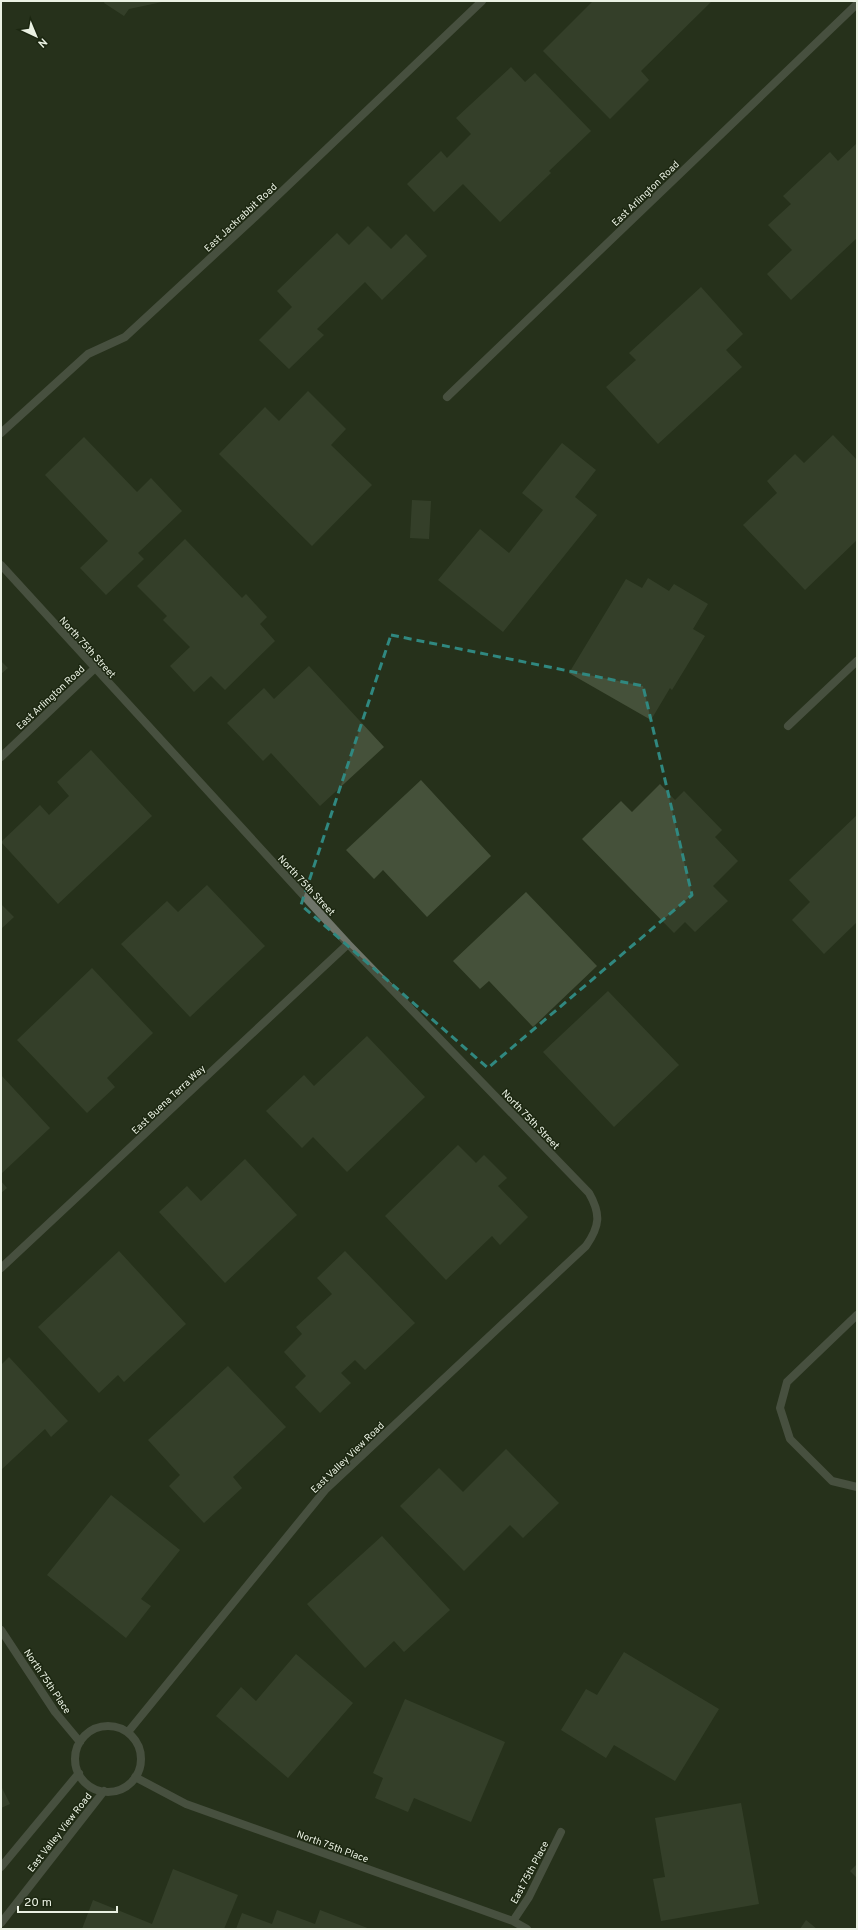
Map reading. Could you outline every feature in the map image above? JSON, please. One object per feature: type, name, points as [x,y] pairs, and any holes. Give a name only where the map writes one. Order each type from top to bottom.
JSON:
[{"type":"street","name":"East Jackrabbit Road","points":[[1,433],[88,354],[125,337],[256,216],[482,1]]},
{"type":"street","name":"East Arlington Road","points":[[447,397],[857,4]]},
{"type":"street","name":"North 75th Street","points":[[1,565],[94,669],[348,944],[589,1193],[595,1204],[598,1217]]},
{"type":"street","points":[[788,726],[857,661]]},
{"type":"street","name":"East Arlington Road","points":[[1,757],[94,669]]},
{"type":"street","name":"East Buena Terra Way","points":[[1,1268],[348,944]]},
{"type":"street","name":"East Valley View Road","points":[[128,1732],[326,1489],[586,1246],[595,1233],[598,1217]]},
{"type":"street","points":[[857,1316],[787,1382],[780,1408],[790,1439],[832,1481],[857,1487]]},
{"type":"street","name":"North 75th Place","points":[[1,1630],[55,1712],[80,1742]]},
{"type":"street","points":[[108,1726],[118,1727],[128,1732],[136,1740],[140,1751],[141,1762],[135,1777],[124,1787],[114,1791],[104,1791],[94,1788],[85,1782],[79,1773],[76,1764],[76,1752],[80,1742],[87,1733],[97,1728],[108,1726]]},
{"type":"street","name":"East Valley View Road","points":[[1,1867],[79,1773]]},
{"type":"street","name":"North 75th Place","points":[[135,1777],[186,1804],[513,1921],[527,1929]]},
{"type":"street","name":"East Valley View Road","points":[[1,1923],[104,1791]]},
{"type":"street","name":"East 75th Place","points":[[513,1921],[528,1897],[561,1832]]},
{"type":"highlighted area","points":[[391,635],[643,686],[692,895],[488,1068],[301,905]]},
{"type":"building","points":[[105,1],[162,2],[129,9],[124,16],[104,3]]},
{"type":"building","points":[[593,1],[712,1],[641,71],[649,80],[610,119],[543,51]]},
{"type":"building","points":[[511,67],[525,82],[535,73],[591,131],[549,171],[551,173],[500,222],[463,184],[434,212],[407,184],[441,151],[447,158],[471,134],[456,118]]},
{"type":"building","points":[[857,143],[857,238],[791,300],[767,274],[792,250],[768,225],[791,204],[783,196],[830,152],[838,161]]},
{"type":"building","points":[[368,226],[391,249],[406,234],[427,256],[382,300],[365,282],[317,329],[324,335],[289,369],[259,340],[292,307],[277,291],[337,233],[349,245]]},
{"type":"building","points":[[701,287],[743,334],[726,350],[742,367],[658,444],[606,387],[636,360],[629,353]]},
{"type":"building","points":[[308,391],[346,429],[331,445],[372,485],[312,546],[219,454],[265,407],[279,421]]},
{"type":"building","points":[[833,435],[857,460],[857,540],[805,590],[743,525],[777,493],[767,481],[795,454],[804,463]]},
{"type":"building","points":[[84,437],[137,492],[151,478],[182,511],[138,553],[144,559],[106,595],[80,568],[108,541],[45,475]]},
{"type":"building","points":[[562,443],[596,470],[575,497],[597,515],[503,632],[438,580],[480,529],[509,553],[543,510],[522,493]]},
{"type":"building","points":[[412,500],[431,501],[429,539],[410,538]]},
{"type":"building","points":[[185,539],[242,598],[246,594],[267,617],[260,624],[275,641],[225,690],[211,676],[194,692],[170,666],[190,647],[163,620],[167,616],[137,586]]},
{"type":"building","points":[[648,578],[669,591],[674,584],[708,604],[693,629],[705,636],[672,690],[670,688],[651,720],[569,673],[626,579],[642,588]]},
{"type":"building","points":[[1,661],[8,668],[1,674]]},
{"type":"building","points":[[309,666],[384,747],[320,806],[271,753],[263,761],[227,723],[264,688],[274,699]]},
{"type":"building","points":[[91,750],[152,816],[58,904],[1,842],[40,805],[49,815],[69,796],[57,782]]},
{"type":"building","points":[[421,780],[491,856],[427,917],[383,870],[374,879],[346,850]]},
{"type":"building","points":[[660,784],[675,800],[684,791],[722,830],[715,837],[738,861],[713,886],[728,901],[695,932],[685,922],[674,933],[582,839],[621,801],[632,812]]},
{"type":"building","points":[[857,815],[857,922],[824,954],[792,920],[810,902],[789,880]]},
{"type":"building","points":[[207,885],[265,946],[190,1017],[121,944],[167,901],[178,912]]},
{"type":"building","points":[[526,892],[597,966],[533,1027],[489,981],[480,989],[453,961]]},
{"type":"building","points":[[1,904],[14,917],[1,929]]},
{"type":"building","points":[[92,968],[153,1033],[107,1078],[115,1087],[87,1113],[17,1040]]},
{"type":"building","points":[[608,991],[679,1065],[614,1127],[543,1052]]},
{"type":"building","points":[[367,1036],[425,1097],[347,1172],[313,1137],[302,1148],[266,1111],[304,1075],[314,1086]]},
{"type":"building","points":[[1,1075],[50,1128],[1,1174]]},
{"type":"building","points":[[458,1145],[476,1163],[484,1155],[507,1178],[498,1186],[528,1217],[500,1245],[492,1236],[446,1280],[385,1216]]},
{"type":"building","points":[[245,1159],[297,1215],[225,1283],[159,1212],[187,1186],[201,1201]]},
{"type":"building","points":[[1,1181],[7,1188],[1,1193]]},
{"type":"building","points":[[119,1251],[186,1324],[124,1382],[118,1375],[99,1393],[38,1327]]},
{"type":"building","points":[[345,1251],[415,1323],[365,1370],[355,1360],[341,1373],[351,1383],[320,1413],[295,1387],[306,1376],[284,1352],[302,1334],[296,1327],[332,1294],[317,1278]]},
{"type":"building","points":[[9,1357],[68,1421],[51,1437],[45,1429],[1,1470],[1,1365]]},
{"type":"building","points":[[228,1366],[286,1427],[233,1477],[242,1488],[204,1523],[169,1486],[180,1475],[148,1440]]},
{"type":"building","points":[[506,1449],[559,1503],[523,1538],[510,1525],[464,1571],[400,1506],[439,1468],[463,1492]]},
{"type":"building","points":[[111,1495],[180,1550],[141,1599],[151,1606],[126,1638],[47,1575]]},
{"type":"building","points":[[382,1536],[450,1610],[404,1652],[394,1641],[365,1668],[307,1604]]},
{"type":"building","points":[[624,1652],[719,1709],[675,1781],[614,1745],[606,1758],[561,1730],[586,1689],[597,1695]]},
{"type":"building","points":[[296,1654],[353,1703],[288,1778],[216,1716],[241,1687],[256,1701]]},
{"type":"building","points":[[405,1699],[505,1742],[471,1822],[414,1798],[408,1812],[375,1798],[383,1778],[373,1773]]},
{"type":"building","points":[[1,1786],[10,1804],[1,1808]]},
{"type":"building","points":[[741,1803],[759,1904],[661,1921],[653,1879],[665,1877],[655,1818]]},
{"type":"building","points":[[857,1864],[857,1878],[850,1871]]},
{"type":"building","points":[[173,1869],[238,1895],[224,1929],[82,1929],[93,1900],[152,1924]]},
{"type":"building","points":[[277,1910],[315,1924],[320,1910],[370,1929],[236,1929],[242,1913],[272,1924]]},
{"type":"building","points":[[806,1920],[817,1929],[800,1929]]}]
